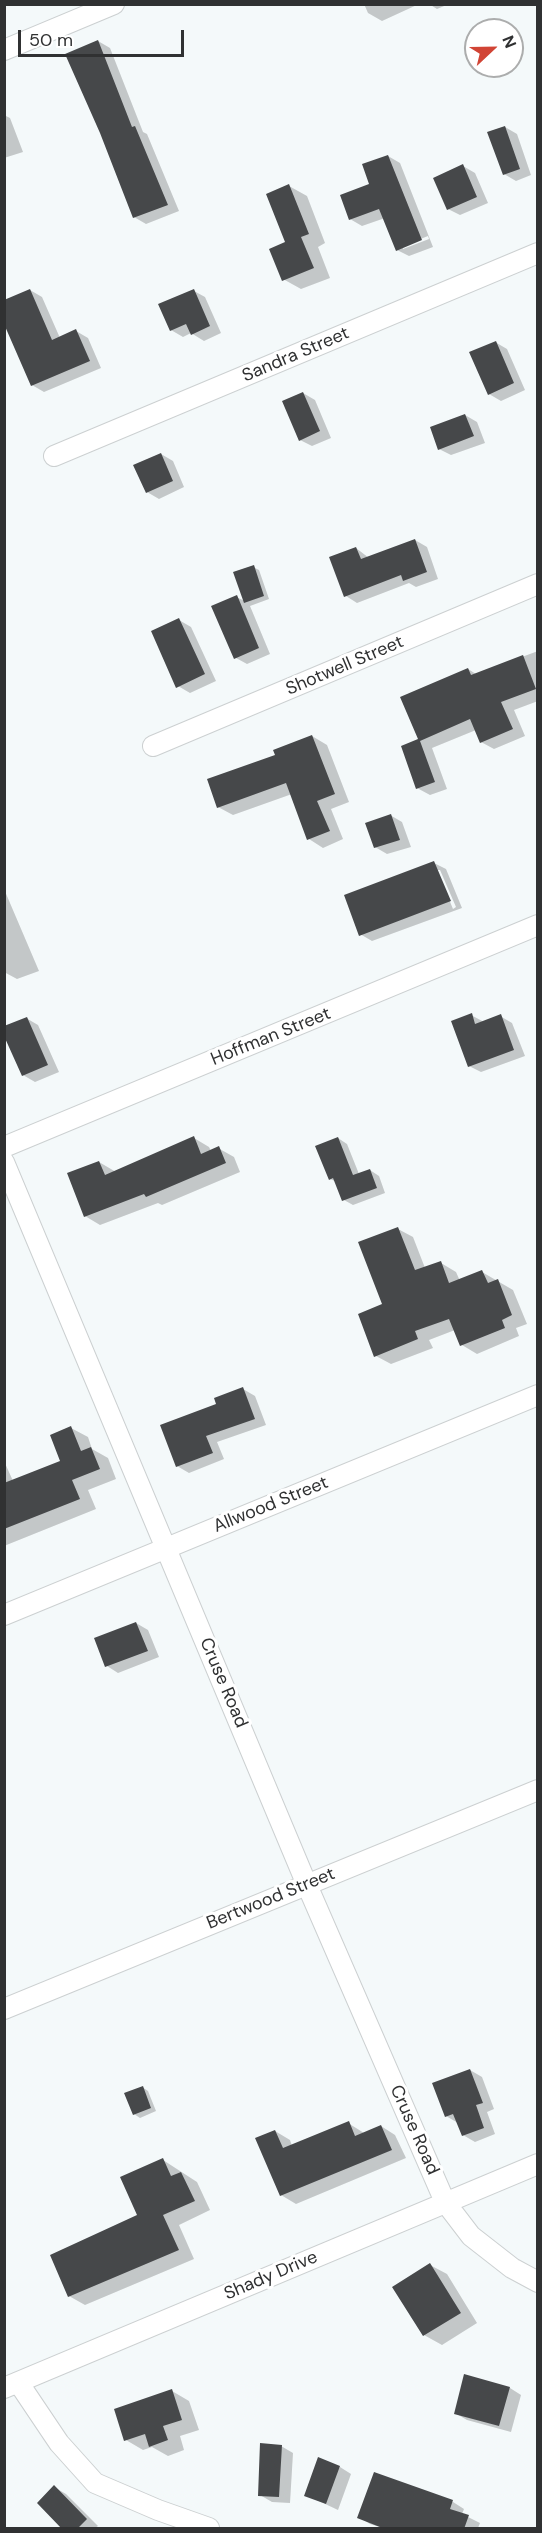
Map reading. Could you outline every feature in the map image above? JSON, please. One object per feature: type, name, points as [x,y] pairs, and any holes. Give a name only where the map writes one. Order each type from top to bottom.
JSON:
[{"type":"street","points":[[4,50],[114,4]]},
{"type":"street","name":"Sandra Street","points":[[54,456],[537,253]]},
{"type":"street","name":"Shotwell Street","points":[[153,746],[537,585]]},
{"type":"street","name":"Hoffman Street","points":[[4,1147],[537,925]]},
{"type":"street","name":"Cruse Road","points":[[4,1162],[307,1884],[445,2202],[471,2236],[512,2268],[537,2282]]},
{"type":"street","name":"Allwood Street","points":[[4,1615],[537,1395]]},
{"type":"street","name":"Bertwood Street","points":[[4,2009],[537,1790]]},
{"type":"street","name":"Shady Drive","points":[[11,2385],[537,2164]]},
{"type":"street","points":[[11,2385],[95,2482],[158,2510],[209,2529]]},
{"type":"building","points":[[98,40],[132,127],[135,126],[168,205],[133,218],[100,133],[65,54]]},
{"type":"building","points":[[505,126],[520,169],[503,175],[487,132]]},
{"type":"building","points":[[388,155],[422,240],[396,251],[379,209],[349,220],[340,195],[369,184],[362,164]]},
{"type":"building","points":[[463,164],[477,197],[447,210],[433,178]]},
{"type":"building","points":[[289,184],[309,234],[301,237],[314,268],[282,281],[269,249],[285,242],[266,194]]},
{"type":"building","points":[[30,289],[52,340],[76,329],[90,361],[31,386],[4,324],[4,300]]},
{"type":"building","points":[[194,289],[210,326],[191,335],[186,324],[170,331],[158,304]]},
{"type":"building","points":[[496,341],[514,383],[488,395],[469,352]]},
{"type":"building","points":[[303,392],[320,431],[299,441],[282,401]]},
{"type":"building","points":[[465,414],[474,436],[438,450],[430,427]]},
{"type":"building","points":[[161,453],[173,481],[146,493],[133,465]]},
{"type":"building","points":[[415,539],[427,572],[403,581],[401,575],[344,597],[329,557],[356,547],[361,559]]},
{"type":"building","points":[[254,565],[264,596],[244,603],[233,572]]},
{"type":"building","points":[[237,595],[259,648],[234,659],[211,606]]},
{"type":"building","points":[[179,618],[205,674],[176,688],[151,631]]},
{"type":"building","points":[[523,655],[536,689],[501,702],[513,729],[480,743],[470,719],[420,741],[435,782],[416,789],[401,746],[418,739],[400,697],[468,668],[471,675]]},
{"type":"building","points":[[312,735],[335,794],[317,801],[330,831],[307,840],[286,783],[217,808],[207,779],[275,755],[273,750]]},
{"type":"building","points":[[391,814],[400,840],[374,848],[365,823]]},
{"type":"building","points":[[434,861],[451,901],[359,936],[344,895]]},
{"type":"building","points":[[472,1013],[475,1024],[501,1014],[514,1050],[468,1067],[451,1021]]},
{"type":"building","points":[[27,1017],[48,1065],[22,1076],[4,1036],[4,1026]]},
{"type":"building","points":[[194,1136],[201,1154],[219,1146],[226,1163],[146,1197],[144,1194],[84,1217],[67,1173],[99,1161],[105,1175]]},
{"type":"building","points":[[338,1137],[353,1175],[370,1169],[377,1188],[342,1201],[333,1178],[329,1180],[315,1146]]},
{"type":"building","points":[[398,1227],[415,1270],[441,1261],[449,1283],[482,1270],[488,1283],[498,1279],[512,1315],[502,1320],[505,1328],[460,1346],[449,1319],[415,1331],[418,1339],[374,1357],[358,1314],[382,1304],[358,1242]]},
{"type":"building","points":[[243,1387],[255,1419],[206,1436],[213,1453],[176,1467],[160,1425],[216,1404],[214,1398]]},
{"type":"building","points":[[71,1426],[81,1451],[91,1447],[100,1469],[72,1480],[80,1499],[4,1529],[4,1483],[60,1461],[50,1435]]},
{"type":"building","points":[[136,1622],[148,1651],[105,1667],[94,1638]]},
{"type":"building","points":[[470,2069],[483,2103],[476,2105],[484,2128],[462,2136],[453,2114],[445,2117],[432,2083]]},
{"type":"building","points":[[143,2086],[151,2108],[133,2115],[124,2093]]},
{"type":"building","points":[[349,2121],[355,2136],[381,2125],[392,2150],[280,2196],[255,2138],[275,2130],[283,2148]]},
{"type":"building","points":[[163,2158],[171,2176],[181,2172],[195,2201],[163,2215],[179,2250],[68,2297],[50,2255],[137,2215],[120,2177]]},
{"type":"building","points":[[430,2263],[461,2313],[423,2336],[392,2287]]},
{"type":"building","points":[[464,2374],[510,2387],[499,2426],[454,2414]]},
{"type":"building","points":[[172,2389],[182,2420],[163,2426],[168,2440],[149,2447],[145,2434],[124,2441],[114,2409]]},
{"type":"building","points":[[260,2443],[282,2445],[279,2497],[258,2496]]},
{"type":"building","points":[[318,2457],[340,2466],[326,2504],[304,2496]]},
{"type":"building","points":[[374,2472],[453,2500],[450,2509],[469,2515],[464,2529],[385,2529],[357,2518]]},
{"type":"building","points":[[54,2485],[87,2519],[77,2529],[62,2529],[37,2503]]}]
